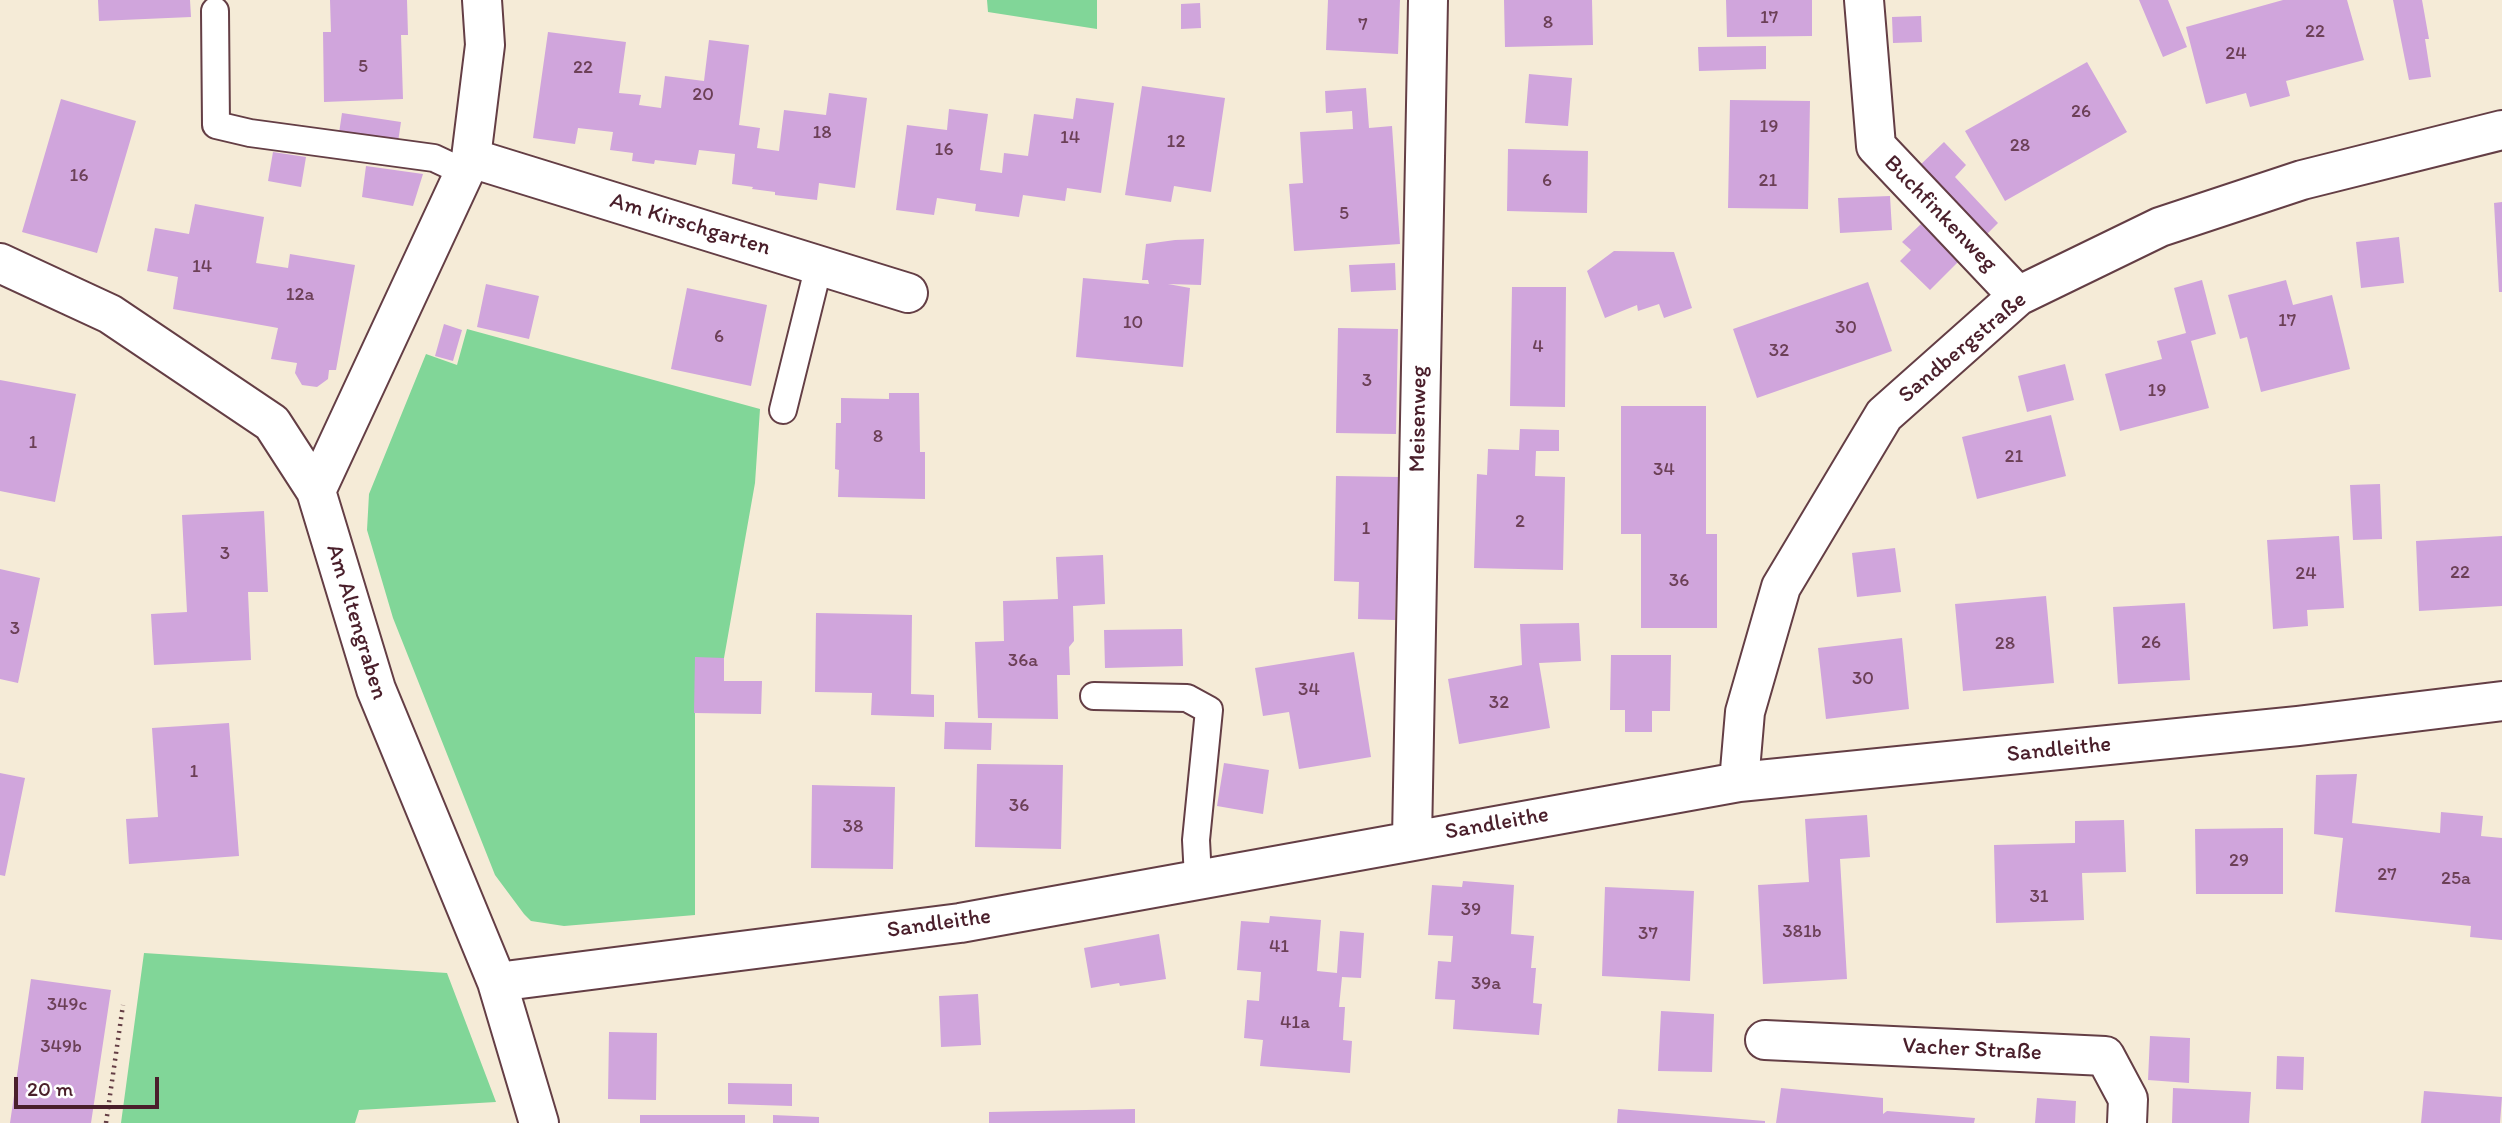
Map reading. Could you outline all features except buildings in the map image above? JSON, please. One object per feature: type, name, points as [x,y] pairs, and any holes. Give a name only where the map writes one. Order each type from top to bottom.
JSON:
[{"type":"street","points":[[316,491],[467,165],[485,45],[482,0]]},
{"type":"street","name":"Meisenweg","points":[[1412,839],[1428,0]]},
{"type":"street","name":"Buchfinkenweg","points":[[1864,0],[1876,146],[2018,296]]},
{"type":"street","name":"Sandbergstraße","points":[[1739,782],[1745,712],[1780,587],[1884,415],[2018,296],[2160,228],[2302,180],[2502,130]]},
{"type":"street","name":"Am Kirschgarten","points":[[467,165],[908,293]]},
{"type":"street","name":"Am Altengraben","points":[[0,263],[110,314],[272,424],[316,491],[376,689],[497,982],[539,1123]]},
{"type":"street","name":"Sandleithe","points":[[497,982],[960,922],[1739,782],[2298,726],[2502,701]]},
{"type":"street","name":"Vacher Straße","points":[[1765,1040],[2105,1056],[2128,1099],[2127,1123]]},
{"type":"lane","points":[[215,11],[216,125],[250,133],[434,158],[467,165]]},
{"type":"lane","points":[[783,410],[819,265]]},
{"type":"lane","points":[[1094,696],[1186,698],[1209,710],[1196,840],[1198,878]]},
{"type":"path","points":[[106,1123],[122,1005]]},
{"type":"green space","points":[[987,0],[1097,0],[1097,29],[988,12]]},
{"type":"green space","points":[[467,329],[760,409],[755,483],[724,658],[695,658],[695,915],[564,926],[531,921],[495,875],[393,618],[367,530],[369,494],[426,354],[457,365]]},
{"type":"green space","points":[[144,953],[447,973],[496,1102],[359,1110],[355,1123],[121,1123]]}]
